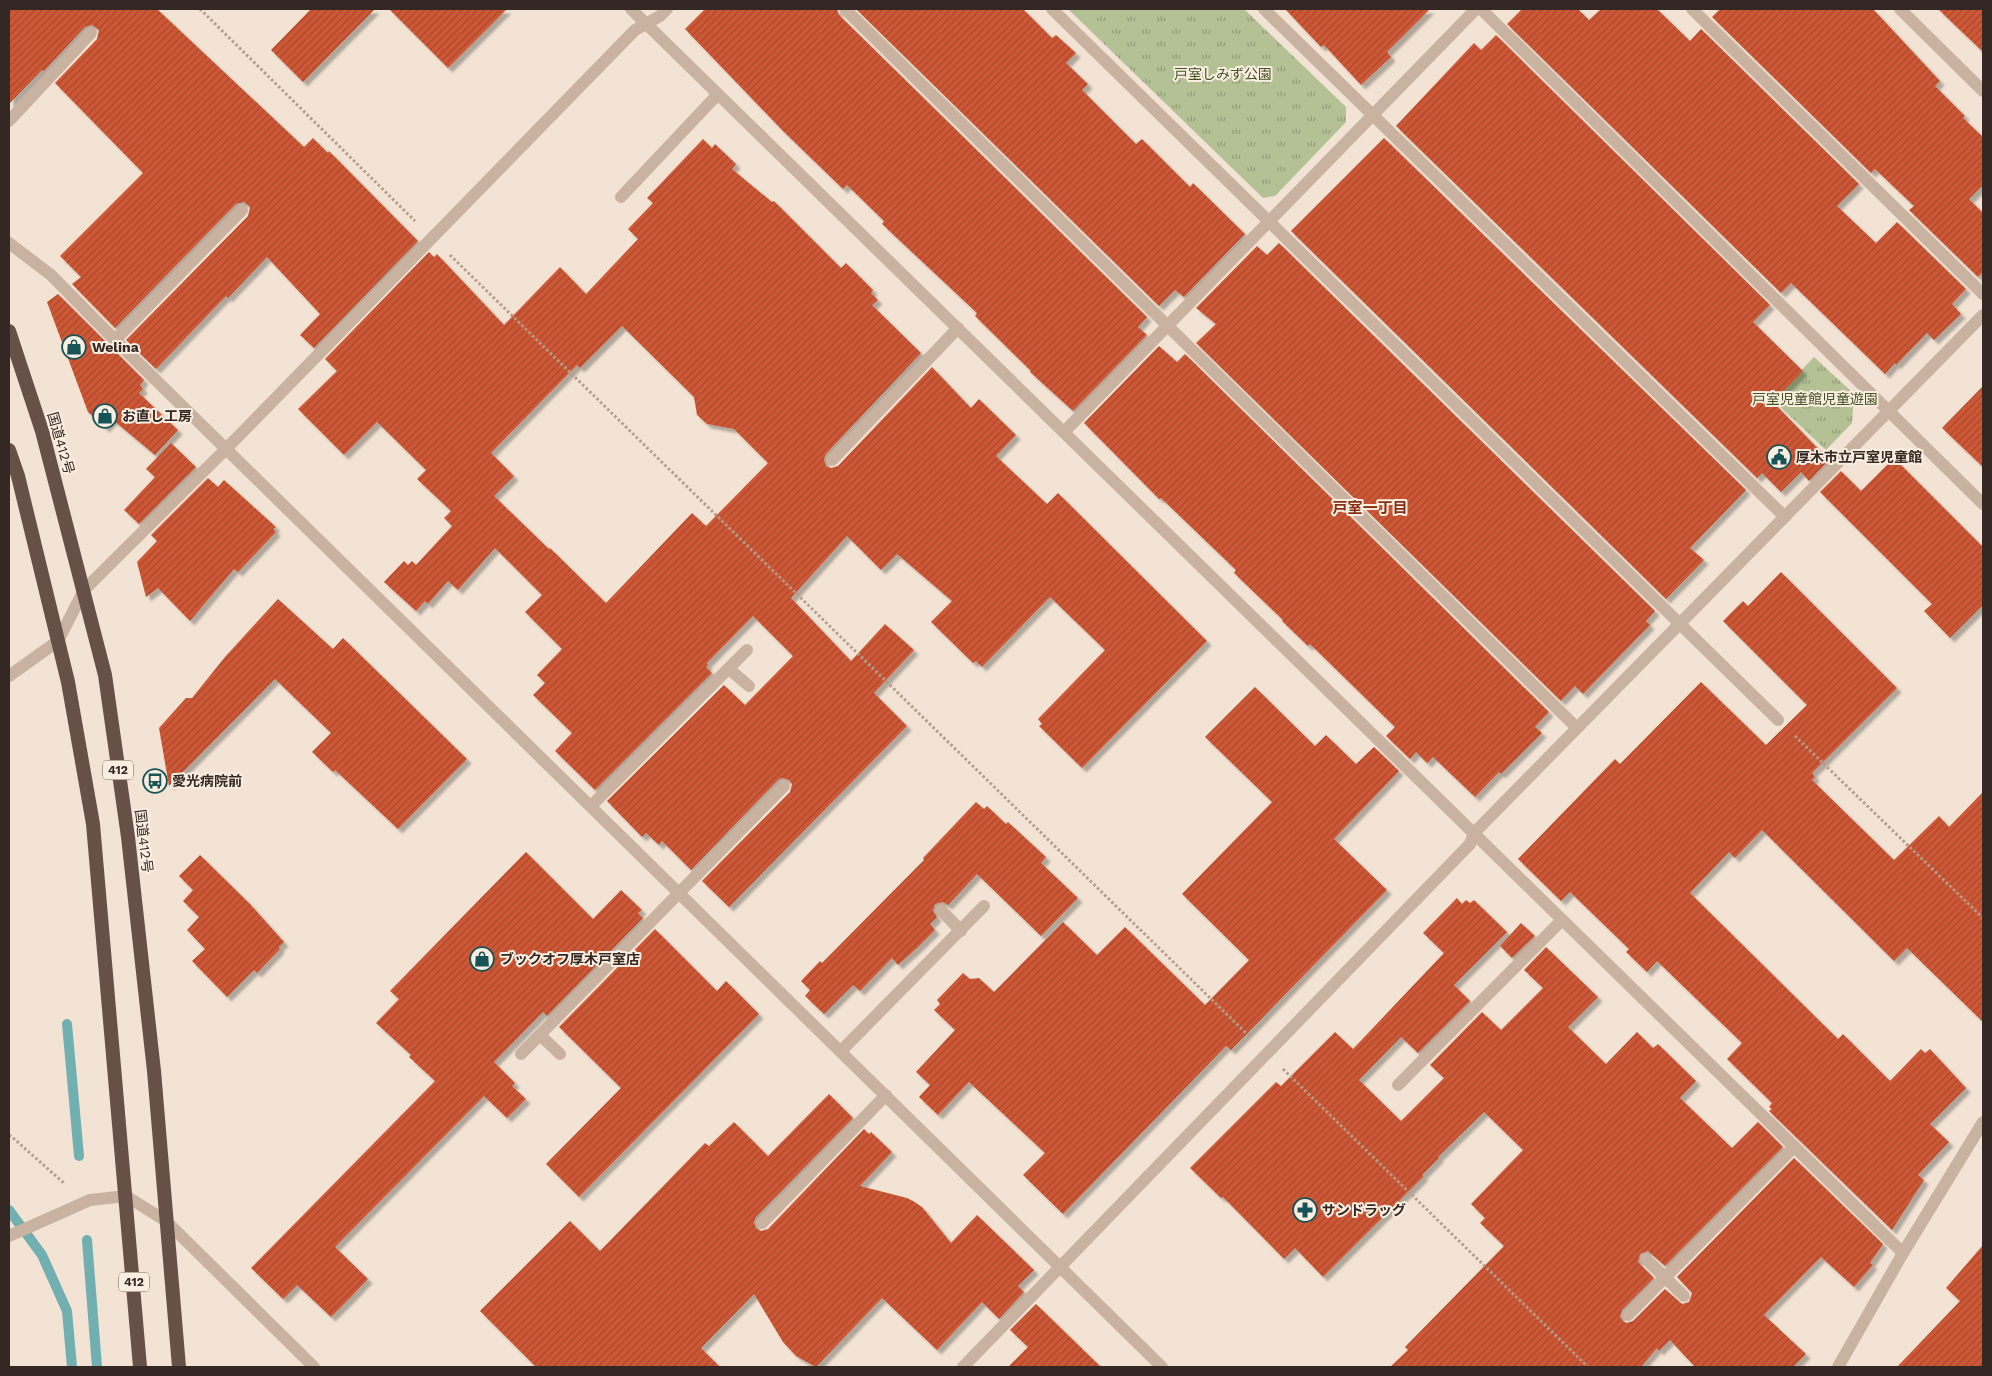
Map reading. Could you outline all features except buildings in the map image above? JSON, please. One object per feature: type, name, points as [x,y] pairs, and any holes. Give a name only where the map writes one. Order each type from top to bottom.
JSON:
[{"type":"highway","name":"国道412号","points":[[9,331],[42,431],[105,675],[128,836],[154,1071],[179,1367]]},
{"type":"highway","name":"412","points":[[9,450],[18,476],[68,682],[92,824],[140,1367]]},
{"type":"street","points":[[631,9],[1903,1253]]},
{"type":"street","points":[[9,676],[58,641],[84,590],[226,449],[635,30],[660,16],[667,9]]},
{"type":"street","points":[[845,9],[1577,728]]},
{"type":"street","points":[[1052,9],[1778,720]]},
{"type":"street","points":[[1264,9],[1785,517]]},
{"type":"street","points":[[1064,432],[1476,9]]},
{"type":"street","points":[[1481,9],[1983,504]]},
{"type":"street","points":[[1692,9],[1983,294]]},
{"type":"street","points":[[1900,9],[1983,90]]},
{"type":"street","points":[[9,121],[91,33]]},
{"type":"street","points":[[621,196],[718,94]]},
{"type":"street","points":[[115,340],[242,210]]},
{"type":"street","points":[[9,243],[51,275],[1162,1367]]},
{"type":"street","points":[[963,1367],[1470,844],[1474,833],[1983,315]]},
{"type":"street","points":[[832,460],[958,328]]},
{"type":"street","points":[[591,806],[747,650]]},
{"type":"street","points":[[729,669],[749,686]]},
{"type":"street","points":[[521,1054],[784,786]]},
{"type":"street","points":[[841,1051],[984,906]]},
{"type":"street","points":[[941,910],[961,931]]},
{"type":"street","points":[[1398,1085],[1562,920]]},
{"type":"street","points":[[540,1035],[560,1054]]},
{"type":"street","points":[[762,1223],[886,1095]]},
{"type":"street","points":[[1838,1367],[1903,1253],[1983,1122]]},
{"type":"street","points":[[1628,1315],[1794,1147]]},
{"type":"street","points":[[9,1236],[77,1204],[100,1198],[126,1196],[166,1221],[314,1367]]},
{"type":"street","points":[[1646,1259],[1684,1296]]},
{"type":"path","points":[[200,9],[1588,1367]]},
{"type":"path","points":[[1778,720],[1983,918]]},
{"type":"path","points":[[9,1135],[63,1182],[77,1204]]},
{"type":"green space","name":"戸室しみず公園","points":[[1068,9],[1244,9],[1346,107],[1346,122],[1275,196],[1263,198]]},
{"type":"green space","name":"戸室児童館児童遊園","points":[[1814,357],[1854,394],[1852,423],[1826,450],[1773,400]]},
{"type":"waterway","points":[[67,1024],[79,1156]]},
{"type":"waterway","points":[[9,1210],[42,1255],[67,1311],[72,1367]]},
{"type":"waterway","points":[[87,1240],[97,1367]]},
{"type":"place","name":"Welina","points":[[74,347]]},
{"type":"place","name":"お直し工房","points":[[105,416]]},
{"type":"place","name":"厚木市立戸室児童館","points":[[1779,457]]},
{"type":"place","name":"愛光病院前","points":[[155,781]]},
{"type":"place","name":"ブックオフ厚木戸室店","points":[[482,959]]},
{"type":"place","name":"サンドラッグ","points":[[1305,1210]]},
{"type":"district","name":"戸室一丁目","points":[[1370,508]]}]
